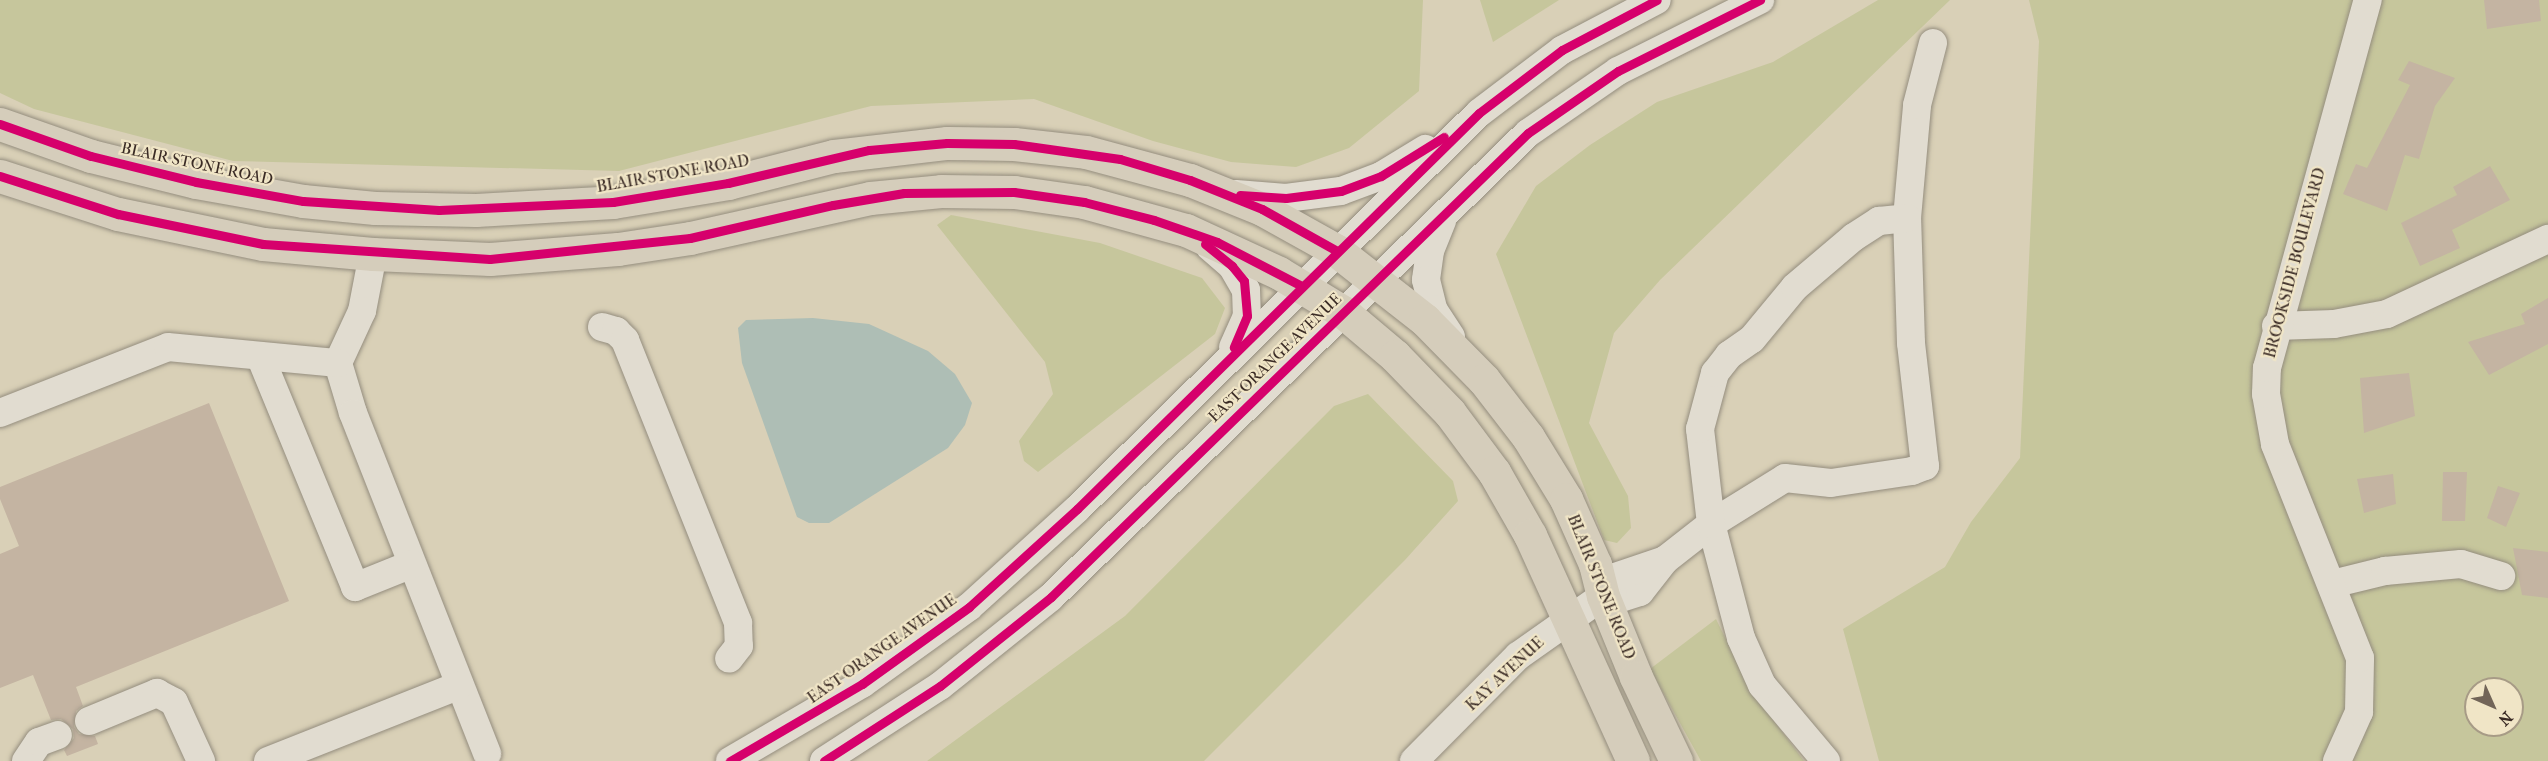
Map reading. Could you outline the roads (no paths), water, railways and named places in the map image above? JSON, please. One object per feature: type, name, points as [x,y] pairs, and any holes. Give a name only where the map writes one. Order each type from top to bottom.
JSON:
[{"type":"main road","name":"BLAIR STONE ROAD","points":[[0,124],[90,156],[196,182],[295,199],[375,208],[476,210],[613,202],[728,183],[834,156],[946,143],[1014,144],[1086,152],[1157,169],[1226,193],[1290,223],[1337,251],[1377,280],[1467,361],[1506,406],[1548,467],[1581,532],[1603,596],[1676,761]]},
{"type":"main road","points":[[0,176],[118,214],[263,244],[373,254],[490,259],[618,249],[690,238],[870,198],[950,190],[1014,192],[1084,202],[1186,230],[1246,256],[1302,286],[1343,312],[1420,380],[1473,442],[1530,534],[1634,761]]},
{"type":"main road","points":[[373,254],[375,208]]},
{"type":"street","name":"EAST ORANGE AVENUE","points":[[730,761],[854,689],[969,607],[1039,545],[1479,113],[1562,50],[1657,0]]},
{"type":"street","name":"EAST ORANGE AVENUE","points":[[824,761],[940,686],[1051,597],[1501,156],[1586,91],[1649,54],[1760,0]]},
{"type":"street","name":"BROOKSIDE BOULEVARD","points":[[2337,761],[2354,731],[2362,692],[2360,658],[2270,425],[2267,368],[2276,326],[2368,0]]},
{"type":"street","points":[[1711,524],[1785,478],[1832,483],[1925,466],[1911,343],[1907,218],[1917,105],[1933,43]]},
{"type":"street","points":[[1226,193],[1286,198],[1341,191],[1381,176],[1479,113]]},
{"type":"street","points":[[1448,209],[1427,266],[1427,294],[1442,324],[1467,361]]},
{"type":"street","points":[[1826,761],[1762,685],[1741,638],[1711,524],[1700,429],[1715,373],[1729,355],[1752,339],[1795,287],[1854,237],[1879,221],[1907,218]]},
{"type":"street","points":[[1186,230],[1216,251],[1244,281],[1247,316],[1226,360]]},
{"type":"street","points":[[2276,326],[2334,324],[2387,314],[2548,238]]},
{"type":"street","points":[[373,254],[362,311],[338,363],[353,413],[487,754]]},
{"type":"street","points":[[602,327],[616,331],[625,340],[738,623],[738,646],[729,659]]},
{"type":"street","points":[[0,413],[168,347],[338,363]]},
{"type":"street","points":[[260,356],[355,587],[412,564]]},
{"type":"street","name":"KAY AVENUE","points":[[1414,761],[1518,656],[1603,596],[1615,576],[1665,560],[1711,524]]},
{"type":"street","points":[[2332,584],[2385,571],[2461,564],[2501,576]]},
{"type":"street","points":[[278,759],[460,685]]},
{"type":"street","points":[[89,721],[157,693],[174,702],[187,726],[201,761]]},
{"type":"street","points":[[26,761],[39,742],[58,735]]}]
